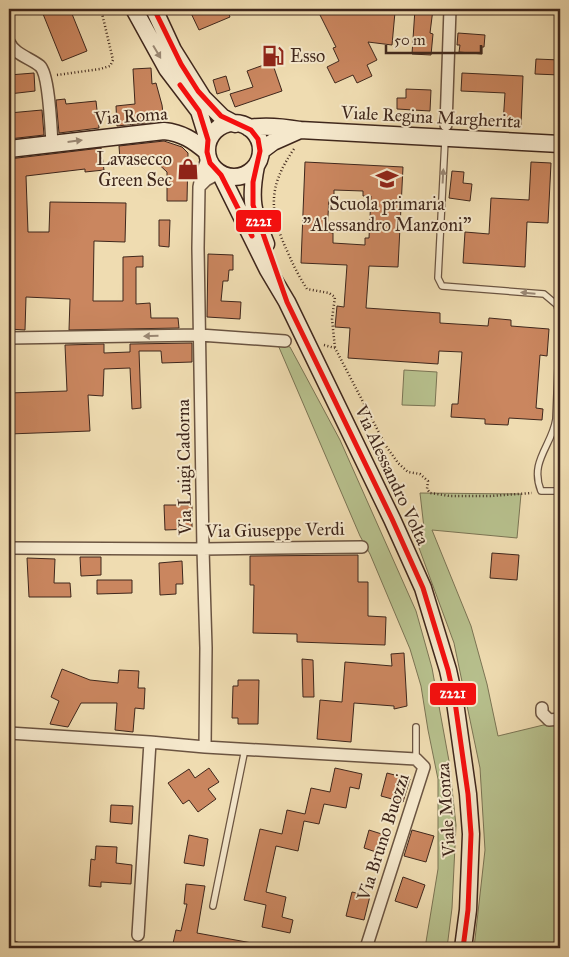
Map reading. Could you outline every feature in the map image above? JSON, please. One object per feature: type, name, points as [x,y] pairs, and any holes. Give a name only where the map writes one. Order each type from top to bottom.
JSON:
[{"type":"main road","points":[[134,9],[167,69],[199,111],[210,163],[220,174],[238,177],[249,173],[258,159],[258,138],[242,126],[222,116],[203,98],[173,50],[154,9]]},
{"type":"main road","points":[[208,150],[217,129],[223,126],[242,126]]},
{"type":"main road","name":"Viale Regina Margherita","points":[[242,126],[261,126],[299,136]]},
{"type":"main road","name":"Via Roma","points":[[9,148],[164,131],[182,135],[208,150]]},
{"type":"main road","name":"Viale Regina Margherita","points":[[258,159],[273,142],[299,136],[446,131],[560,144]]},
{"type":"main road","name":"Via Alessandro Volta","points":[[258,159],[252,188],[255,214],[287,302]]},
{"type":"main road","name":"Via Alessandro Volta","points":[[220,174],[268,270],[287,302],[392,519],[419,579],[448,670]]},
{"type":"main road","name":"Viale Monza","points":[[448,670],[455,702],[464,766],[470,834],[468,910],[463,948]]},
{"type":"street","points":[[446,131],[450,9]]},
{"type":"street","points":[[9,42],[11,48],[42,67],[46,78],[52,144]]},
{"type":"street","name":"Via Luigi Cadorna","points":[[205,747],[206,648],[198,248],[200,187],[208,150]]},
{"type":"street","points":[[200,187],[206,180],[220,174]]},
{"type":"street","points":[[9,338],[200,335],[286,341]]},
{"type":"street","name":"Via Giuseppe Verdi","points":[[9,548],[203,549],[362,547]]},
{"type":"street","points":[[542,708],[542,713],[549,720],[560,719]]},
{"type":"street","name":"Via Bruno Buozzi","points":[[9,733],[416,759],[424,767],[366,948]]},
{"type":"street","points":[[138,935],[150,742]]},
{"type":"street","points":[[9,946],[15,948]]},
{"type":"lane","points":[[446,131],[438,278],[442,286],[544,294],[557,305],[559,310],[559,360],[555,429],[539,459],[537,472],[541,491],[560,491]]},
{"type":"lane","points":[[416,726],[416,759]]},
{"type":"lane","points":[[213,906],[245,749]]},
{"type":"path","points":[[46,78],[110,66],[113,60],[101,9]]},
{"type":"path","points":[[299,136],[276,184],[274,212],[279,233],[307,289],[328,293],[335,297],[332,319],[336,348],[386,446],[398,463],[408,472],[420,474],[428,481],[427,489],[430,493],[450,496],[490,496],[541,491]]},
{"type":"path","points":[[316,344],[336,348]]},
{"type":"green space","points":[[278,345],[290,347],[340,440],[416,611],[432,668],[449,761],[456,825],[452,908],[447,948],[425,948],[438,869],[438,779],[421,686],[410,649]]},
{"type":"green space","points":[[404,370],[437,372],[435,406],[402,405]]},
{"type":"green space","points":[[420,493],[521,494],[517,538],[432,530],[471,626],[487,684],[498,736],[560,721],[560,948],[474,948],[485,850],[480,768],[454,643],[415,537],[424,528]]},
{"type":"building","points":[[41,9],[70,9],[87,51],[62,61]]},
{"type":"building","points":[[189,9],[227,9],[230,17],[199,30]]},
{"type":"building","points":[[317,9],[371,9],[395,12],[392,45],[368,42],[377,60],[367,65],[372,76],[357,83],[353,75],[335,83],[327,67],[339,61],[333,48],[336,47]]},
{"type":"building","points":[[415,9],[433,9],[430,33],[433,34],[431,55],[412,54]]},
{"type":"building","points":[[458,33],[485,35],[482,54],[459,52],[460,45],[457,45]]},
{"type":"building","points":[[536,59],[560,60],[560,75],[535,74]]},
{"type":"building","points":[[272,62],[282,91],[235,107],[230,94],[253,87],[247,71]]},
{"type":"building","points":[[151,68],[152,84],[156,83],[164,121],[117,126],[116,106],[135,104],[133,69]]},
{"type":"building","points":[[34,73],[35,91],[9,94],[9,75]]},
{"type":"building","points":[[462,73],[523,76],[521,125],[503,124],[505,93],[461,91]]},
{"type":"building","points":[[226,76],[230,90],[217,94],[213,80]]},
{"type":"building","points":[[406,89],[431,90],[430,111],[397,109],[397,98],[406,98]]},
{"type":"building","points":[[65,99],[66,104],[96,101],[99,128],[59,133],[56,100]]},
{"type":"building","points":[[42,110],[44,135],[9,139],[9,113]]},
{"type":"building","points":[[164,141],[182,147],[188,153],[187,201],[167,201],[167,172],[152,158],[120,160],[119,146]]},
{"type":"building","points":[[101,148],[104,170],[85,172],[85,169],[26,176],[28,232],[49,232],[50,202],[126,203],[125,242],[94,241],[93,301],[123,301],[123,257],[143,256],[143,267],[136,267],[136,304],[150,303],[151,318],[178,318],[179,328],[69,330],[70,299],[26,297],[25,330],[9,329],[9,159]]},
{"type":"building","points":[[305,162],[403,167],[398,267],[369,266],[366,308],[440,313],[440,323],[488,326],[489,318],[511,320],[511,326],[549,329],[547,356],[540,355],[536,408],[543,409],[542,420],[509,418],[508,425],[485,424],[485,419],[451,417],[452,404],[458,404],[462,352],[439,351],[438,364],[348,358],[350,328],[335,327],[337,306],[344,307],[347,265],[301,263]],"holes":[[[334,190],[363,191],[363,196],[371,196],[369,238],[365,238],[365,245],[333,243],[333,233],[327,232],[329,199],[334,199]]]},
{"type":"building","points":[[531,162],[551,163],[548,223],[527,222],[525,267],[463,263],[465,232],[489,234],[491,198],[529,200]]},
{"type":"building","points":[[452,171],[464,172],[463,183],[472,184],[470,201],[449,198]]},
{"type":"building","points":[[159,220],[170,220],[169,247],[159,246]]},
{"type":"building","points":[[208,254],[233,255],[233,270],[229,270],[228,281],[223,281],[221,301],[241,302],[240,319],[207,317]]},
{"type":"building","points":[[192,343],[192,362],[162,363],[161,351],[139,351],[141,408],[132,409],[130,368],[104,369],[103,396],[88,395],[90,431],[9,434],[9,393],[67,391],[65,345],[104,344],[104,353],[130,352],[130,344]]},
{"type":"building","points":[[164,505],[192,505],[192,529],[165,530]]},
{"type":"building","points":[[492,553],[519,555],[517,580],[490,578]]},
{"type":"building","points":[[358,555],[358,582],[368,582],[368,616],[386,617],[385,645],[297,642],[297,634],[253,633],[254,585],[250,585],[250,556]]},
{"type":"building","points":[[80,557],[101,557],[101,575],[81,576]]},
{"type":"building","points":[[27,558],[55,559],[54,583],[70,583],[71,597],[29,597]]},
{"type":"building","points":[[182,561],[183,584],[176,584],[176,594],[160,595],[159,563]]},
{"type":"building","points":[[97,580],[132,580],[132,593],[97,594]]},
{"type":"building","points":[[404,653],[407,706],[394,709],[394,706],[354,703],[351,742],[317,739],[320,700],[342,702],[345,662],[392,666],[391,654]]},
{"type":"building","points":[[302,659],[313,660],[314,697],[303,697]]},
{"type":"building","points":[[62,669],[90,680],[118,683],[119,670],[139,671],[138,688],[145,688],[144,709],[135,708],[133,732],[115,730],[117,703],[81,703],[68,727],[50,724],[59,701],[51,697]]},
{"type":"building","points":[[238,680],[259,680],[258,724],[238,724],[238,718],[232,718],[233,686],[238,686]]},
{"type":"building","points":[[209,768],[219,782],[208,789],[216,799],[198,812],[189,800],[183,804],[168,783],[189,769],[195,778]]},
{"type":"building","points":[[335,768],[362,774],[359,789],[350,787],[346,808],[324,804],[319,824],[304,821],[298,851],[276,846],[266,892],[286,897],[282,917],[293,920],[290,933],[262,927],[266,905],[244,900],[260,829],[282,834],[287,810],[305,814],[311,788],[330,792]]},
{"type":"building","points":[[387,773],[410,779],[403,802],[381,796]]},
{"type":"building","points":[[111,805],[133,806],[132,824],[110,822]]},
{"type":"building","points":[[369,830],[388,836],[382,854],[364,848]]},
{"type":"building","points":[[412,830],[434,836],[426,862],[404,856]]},
{"type":"building","points":[[189,835],[208,839],[204,866],[184,863]]},
{"type":"building","points":[[96,846],[117,847],[116,863],[132,865],[131,884],[101,882],[101,887],[89,886],[91,859],[95,860]]},
{"type":"building","points":[[403,877],[425,885],[417,908],[395,901]]},
{"type":"building","points":[[186,884],[205,886],[197,933],[252,943],[252,948],[172,948],[176,930],[181,931],[187,904],[184,904]]},
{"type":"building","points":[[352,892],[370,896],[364,920],[346,916]]},
{"type":"transit line","name":"z221","points":[[154,9],[181,64],[198,91],[221,116],[251,130],[258,139],[260,151],[253,182],[253,205],[287,302],[392,519],[423,588],[448,670],[455,702],[468,794],[471,834],[468,910],[463,948]]},
{"type":"transit line","name":"z221","points":[[180,85],[199,111],[208,140],[207,152],[210,163],[221,175],[252,236]]},
{"type":"place","name":"Esso","points":[[273,56]]},
{"type":"place","name":"Lavasecco Green Sec","points":[[188,169]]},
{"type":"place","name":"Scuola primaria \"Alessandro Manzoni\"","points":[[387,179]]}]
